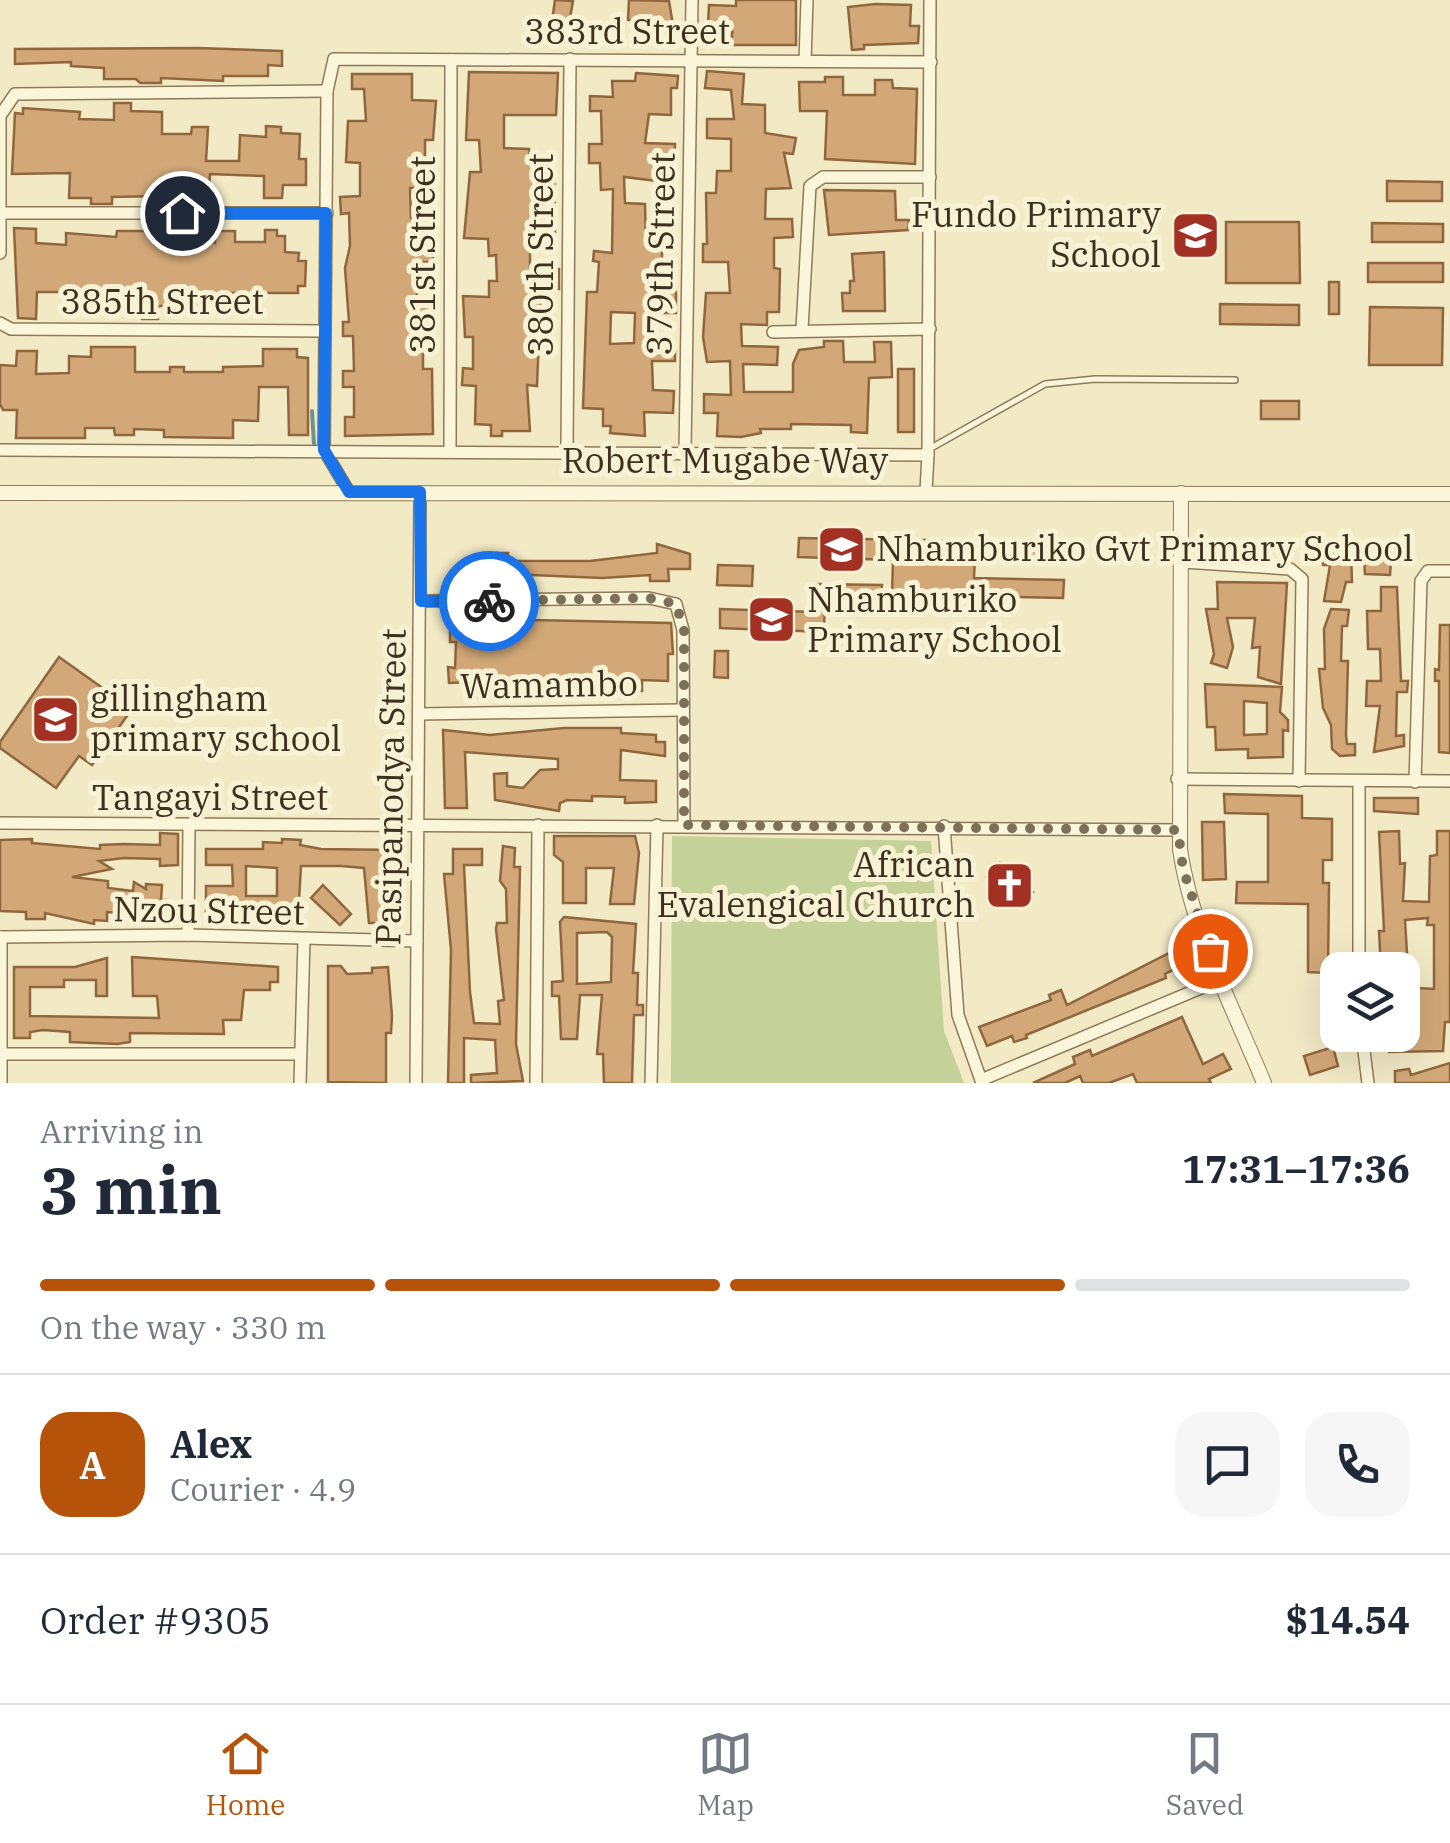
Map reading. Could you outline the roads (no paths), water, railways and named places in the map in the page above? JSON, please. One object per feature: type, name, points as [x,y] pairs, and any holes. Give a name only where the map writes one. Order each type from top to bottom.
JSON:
[{"type":"street","name":"379th Street","points":[[685,452],[692,0]]},
{"type":"street","points":[[805,61],[807,0]]},
{"type":"street","points":[[926,491],[930,0]]},
{"type":"street","name":"383rd Street","points":[[327,91],[330,68],[340,57],[931,62]]},
{"type":"street","name":"380th Street","points":[[567,452],[570,59]]},
{"type":"street","name":"381st Street","points":[[450,450],[452,60]]},
{"type":"street","points":[[0,253],[0,116],[15,94],[327,91],[324,450],[349,492]]},
{"type":"street","points":[[802,329],[810,186],[822,177],[930,177]]},
{"type":"street","points":[[1,213],[326,213]]},
{"type":"street","name":"385th Street","points":[[0,323],[11,328],[325,331]]},
{"type":"street","points":[[774,332],[930,328]]},
{"type":"street","points":[[0,450],[928,452]]},
{"type":"street","name":"Pasipanodya Street","points":[[416,1083],[420,492]]},
{"type":"street","name":"Robert Mugabe Way","points":[[0,493],[1450,494]]},
{"type":"street","points":[[1181,493],[1178,830],[1189,893],[1263,1083]]},
{"type":"street","points":[[1182,562],[1290,569],[1302,579],[1300,781]]},
{"type":"street","points":[[1415,782],[1421,580],[1428,571],[1450,571]]},
{"type":"street","points":[[421,601],[649,598],[676,604],[684,630],[680,710],[684,825]]},
{"type":"street","name":"Wamambo","points":[[418,714],[680,710]]},
{"type":"street","points":[[1178,779],[1450,782]]},
{"type":"street","points":[[1359,782],[1359,952]]},
{"type":"street","name":"Tangayi Street","points":[[0,824],[1178,830]]},
{"type":"street","points":[[536,1083],[538,825]]},
{"type":"street","points":[[651,1083],[657,825]]},
{"type":"street","points":[[944,826],[958,1015],[982,1082],[1220,980]]},
{"type":"street","points":[[188,935],[189,827]]},
{"type":"street","name":"Nzou Street","points":[[0,938],[188,935],[417,941]]},
{"type":"street","points":[[0,938],[1,1083]]},
{"type":"street","points":[[300,1083],[304,940]]},
{"type":"street","points":[[1364,1052],[1368,1083]]},
{"type":"street","points":[[0,1054],[300,1054]]},
{"type":"lane","points":[[928,452],[1044,384],[1095,379],[1235,380]]},
{"type":"waterway","points":[[312,411],[314,445]]},
{"type":"place","name":"Fundo Primary School","points":[[1196,235]]},
{"type":"place","name":"Nhamburiko Gvt Primary School","points":[[841,549]]},
{"type":"place","name":"Nhamburiko Primary School","points":[[772,620]]},
{"type":"place","name":"gillingham primary school","points":[[55,719]]},
{"type":"place","name":"African Evalengical Church","points":[[1010,885]]}]
